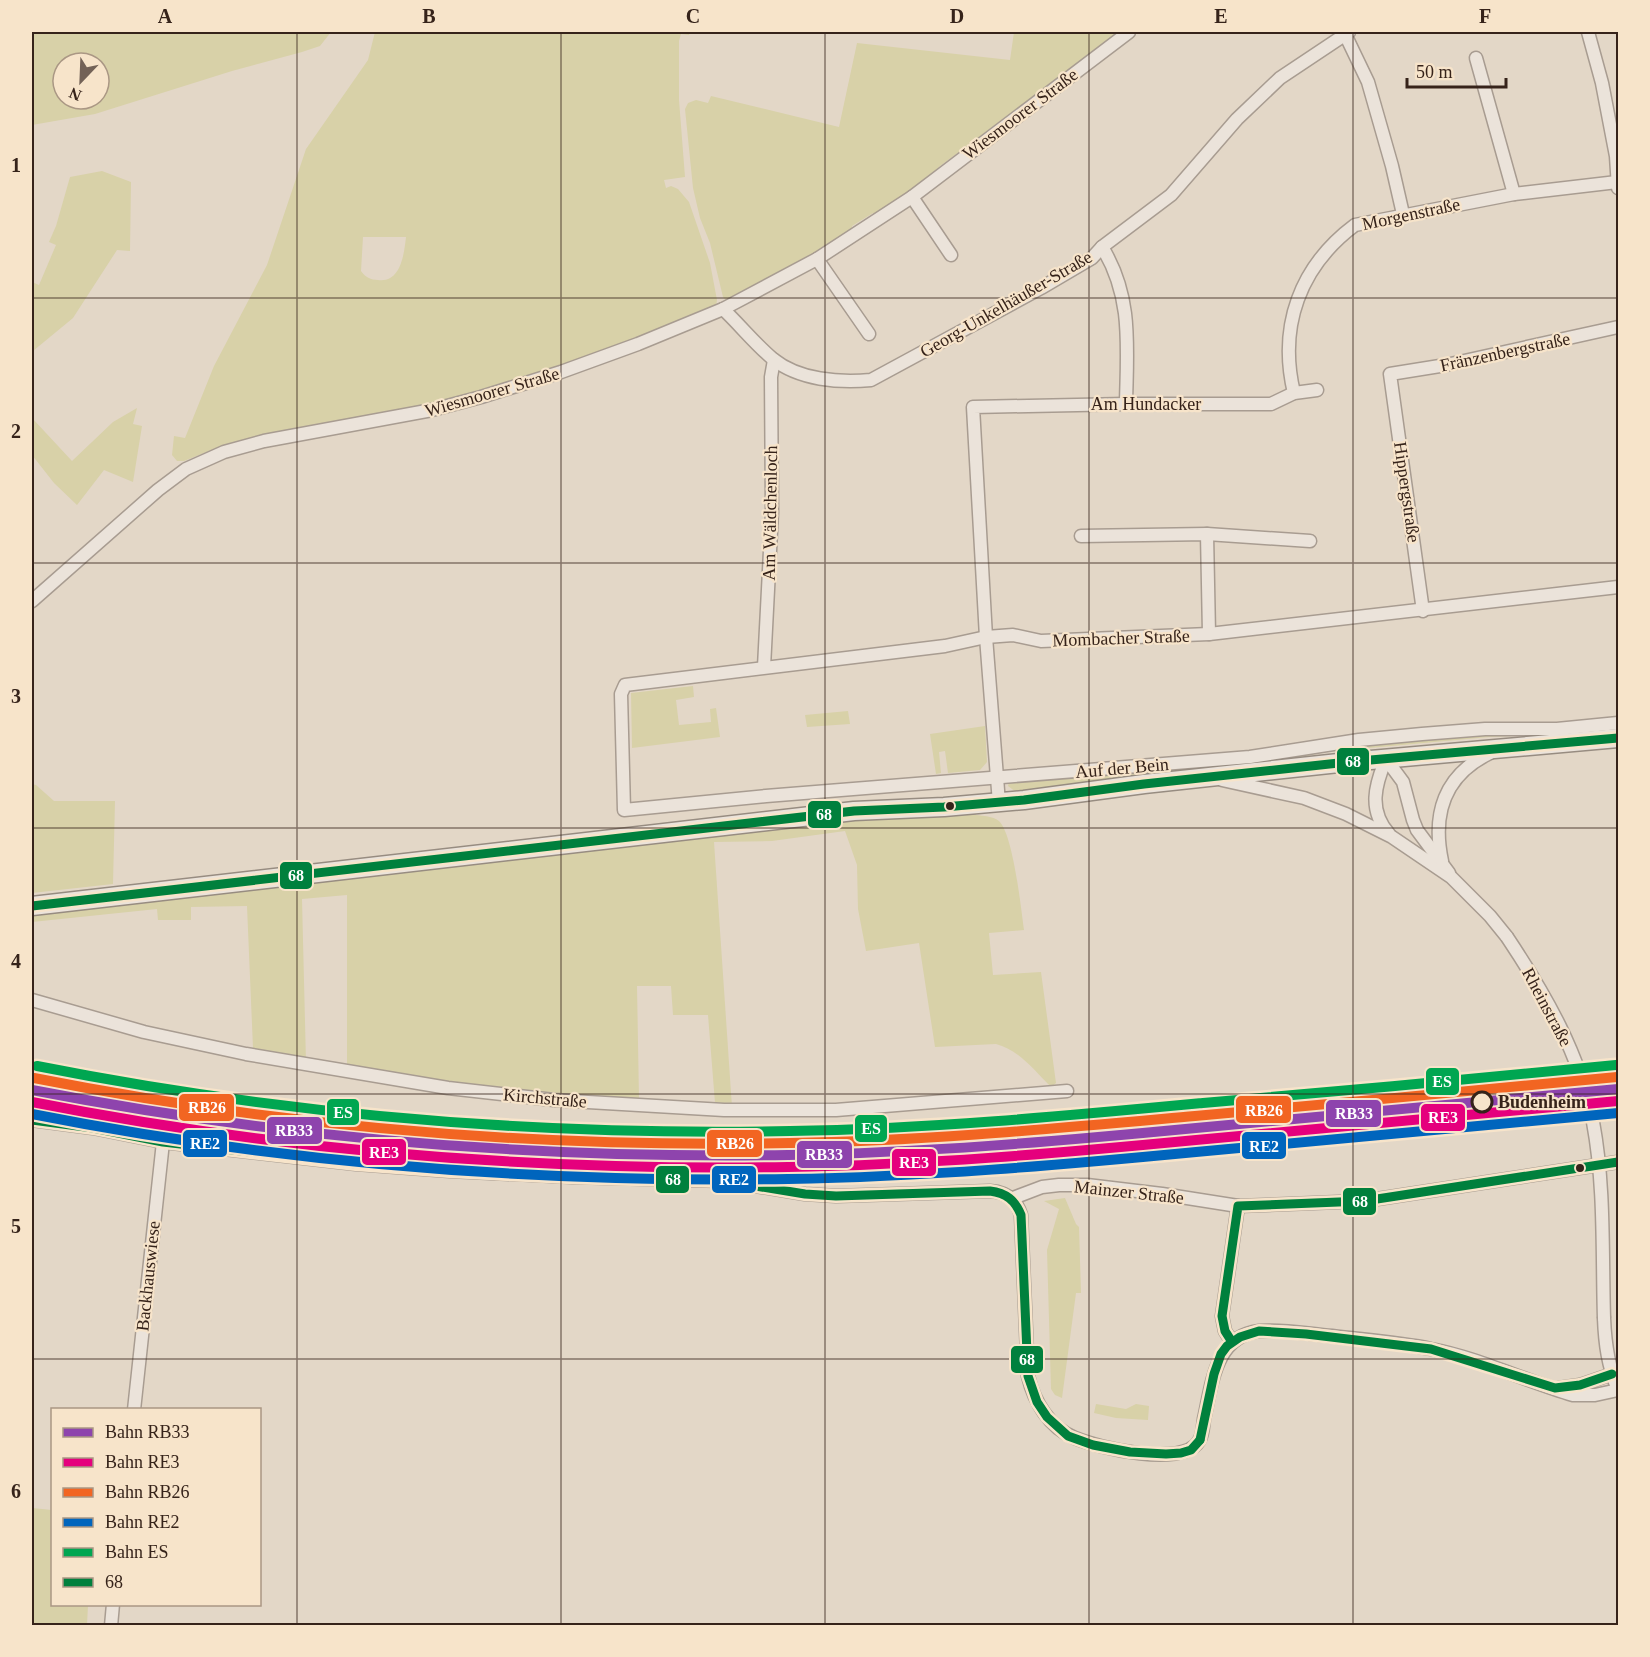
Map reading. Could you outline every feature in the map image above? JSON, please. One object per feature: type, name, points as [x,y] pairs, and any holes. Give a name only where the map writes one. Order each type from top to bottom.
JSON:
[{"type":"main road","points":[[32,906],[854,811],[999,803],[1386,759],[1618,738]]},
{"type":"street","name":"Wiesmoorer Straße","points":[[32,601],[158,490],[186,469],[224,452],[264,441],[432,411],[481,397],[638,345],[723,309],[817,259],[912,198],[1129,32]]},
{"type":"street","points":[[1346,32],[1368,82],[1403,214]]},
{"type":"street","name":"Georg-Unkelhäußer-Straße","points":[[723,309],[774,360],[798,372],[849,382],[871,380],[1092,258],[1102,247],[1171,195],[1237,119],[1280,78],[1346,32]]},
{"type":"street","points":[[1588,32],[1606,104],[1616,156],[1618,185]]},
{"type":"street","points":[[1476,58],[1514,194]]},
{"type":"street","name":"Morgenstraße","points":[[1294,393],[1289,370],[1289,336],[1298,294],[1316,263],[1335,240],[1355,225],[1514,194],[1618,185]]},
{"type":"street","points":[[912,198],[951,255]]},
{"type":"street","points":[[1102,247],[1114,266],[1123,297],[1127,333],[1126,404]]},
{"type":"street","points":[[817,259],[869,334]]},
{"type":"street","name":"Fränzenbergstraße","points":[[1390,374],[1446,365],[1618,327]]},
{"type":"street","name":"Am Wäldchenloch","points":[[764,667],[772,512],[771,377],[774,360]]},
{"type":"street","name":"Hippergstraße","points":[[1390,374],[1423,611]]},
{"type":"street","name":"Am Hundacker","points":[[986,637],[973,407],[1271,404],[1294,393],[1317,390]]},
{"type":"street","points":[[1207,534],[1209,634]]},
{"type":"street","points":[[1081,536],[1207,534],[1310,542]]},
{"type":"street","name":"Mombacher Straße","points":[[624,810],[621,694],[625,685],[945,646],[986,637],[1013,635],[1041,641],[1209,634],[1618,587]]},
{"type":"street","points":[[986,637],[999,803]]},
{"type":"street","name":"Auf der Bein","points":[[624,810],[1250,757],[1322,745],[1422,734],[1485,729],[1557,729],[1618,723]]},
{"type":"street","name":"Rheinstraße","points":[[1442,862],[1438,820],[1445,797],[1454,782],[1470,765],[1499,748]]},
{"type":"street","name":"Rheinstraße","points":[[1386,759],[1376,783],[1375,802],[1380,820],[1392,837]]},
{"type":"street","name":"Rheinstraße","points":[[1386,759],[1403,782],[1417,830],[1451,877]]},
{"type":"street","name":"Rheinstraße","points":[[1209,778],[1304,798],[1346,814],[1392,837],[1451,877],[1484,909],[1507,937],[1551,1007],[1579,1073],[1593,1121],[1601,1188],[1606,1354],[1618,1390]]},
{"type":"street","name":"Kirchstraße","points":[[32,1000],[144,1032],[246,1054],[448,1088],[554,1100],[724,1110],[836,1110],[1067,1091]]},
{"type":"street","points":[[32,1120],[93,1128],[163,1142],[356,1164],[450,1172],[725,1181],[806,1194],[836,1196],[990,1191],[1005,1194],[1013,1198],[1021,1215],[1028,1376],[1033,1396],[1050,1421],[1069,1436],[1098,1447],[1170,1455],[1191,1451],[1200,1440],[1221,1354],[1232,1342],[1250,1333],[1272,1331],[1431,1349],[1573,1395],[1586,1396],[1618,1390]]},
{"type":"street","name":"Backhauswiese","points":[[134,1408],[163,1142]]},
{"type":"street","name":"Mainzer Straße","points":[[1013,1198],[1042,1187],[1087,1185],[1238,1206],[1364,1201],[1618,1162]]},
{"type":"street","points":[[1232,1342],[1222,1316],[1238,1206]]},
{"type":"street","points":[[1555,1388],[1580,1385],[1612,1374]]},
{"type":"street","points":[[111,1626],[114,1606]]},
{"type":"shaded area","points":[[32,32],[331,32],[320,46],[111,109],[111,51],[51,51],[51,111],[105,111],[32,125]]},
{"type":"shaded area","points":[[375,32],[690,32],[689,35],[681,34],[679,41],[679,100],[685,177],[664,180],[666,188],[671,186],[678,189],[689,202],[710,263],[717,300],[716,306],[548,373],[449,401],[251,438],[224,445],[184,461],[177,461],[172,455],[174,436],[185,438],[214,366],[267,265],[306,149],[368,60]],"holes":[[[363,237],[406,237],[400,266],[392,277],[386,280],[375,280],[368,278],[361,271]]]},
{"type":"shaded area","points":[[1014,32],[1121,32],[940,166],[928,179],[876,217],[873,213],[852,226],[851,235],[744,290],[745,293],[727,301],[723,297],[693,188],[685,109],[688,103],[696,100],[708,103],[711,96],[839,127],[857,43],[1010,60]]},
{"type":"shaded area","points":[[102,171],[131,182],[130,251],[117,250],[73,318],[33,351],[32,369],[32,282],[39,285],[56,245],[49,242],[70,177]]},
{"type":"shaded area","points":[[137,408],[133,424],[142,426],[133,482],[104,470],[77,505],[54,483],[32,455],[32,418],[72,461],[113,422]]},
{"type":"shaded area","points":[[693,686],[694,697],[676,700],[679,725],[711,722],[710,709],[716,708],[720,737],[632,748],[631,693]]},
{"type":"shaded area","points":[[848,711],[850,724],[807,727],[805,715]]},
{"type":"shaded area","points":[[985,726],[987,762],[980,770],[948,773],[945,751],[939,752],[941,773],[936,774],[930,734]]},
{"type":"shaded area","points":[[1618,726],[1618,729],[1568,734],[1489,737],[1326,752],[1282,761],[1016,792],[1008,786],[1009,782],[1452,736]]},
{"type":"shaded area","points":[[32,784],[54,801],[115,801],[113,884],[32,893]]},
{"type":"shaded area","points":[[976,812],[976,815],[996,819],[1004,829],[1016,872],[1024,930],[989,933],[993,975],[1041,972],[1056,1083],[1051,1087],[1019,1056],[996,1044],[935,1047],[919,943],[866,951],[858,909],[857,865],[845,831],[772,841],[714,842],[732,1107],[715,1103],[708,1015],[673,1015],[671,986],[637,986],[639,1098],[550,1095],[450,1084],[347,1068],[347,895],[302,899],[306,1062],[267,1055],[253,1048],[247,906],[191,907],[191,920],[158,920],[157,909],[32,922],[32,912],[881,817]]},
{"type":"shaded area","points":[[1065,1198],[1079,1227],[1081,1293],[1076,1293],[1062,1398],[1055,1395],[1051,1389],[1047,1250],[1059,1209],[1044,1201]]},
{"type":"shaded area","points":[[1096,1404],[1126,1409],[1136,1404],[1149,1406],[1148,1420],[1116,1418],[1094,1413]]},
{"type":"shaded area","points":[[32,1508],[51,1510],[51,1606],[88,1606],[87,1625],[32,1625]]},
{"type":"rail line","name":"ES","points":[[37,1066],[223,1098],[412,1119],[506,1126],[695,1132],[842,1130],[996,1121],[1616,1065]]},
{"type":"rail line","name":"RB26","points":[[34,1078],[221,1110],[410,1131],[505,1138],[694,1144],[840,1142],[992,1133],[1617,1077]]},
{"type":"rail line","name":"RB33","points":[[32,1090],[219,1121],[408,1142],[598,1153],[788,1155],[992,1146],[1618,1089]]},
{"type":"rail line","name":"RE3","points":[[32,1102],[219,1133],[408,1154],[598,1165],[788,1167],[992,1158],[1618,1101]]},
{"type":"rail line","name":"RE2","points":[[32,1114],[219,1145],[408,1166],[598,1177],[788,1179],[992,1170],[1618,1113]]},
{"type":"transit line","name":"68","points":[[32,906],[854,811],[944,807],[1024,800],[1144,784],[1348,762],[1618,738]]},
{"type":"transit line","name":"68","points":[[32,1120],[93,1128],[163,1142],[356,1164],[573,1177],[725,1181],[805,1194],[836,1196],[996,1192],[1009,1198],[1021,1215],[1028,1376],[1037,1402],[1047,1417],[1068,1436],[1093,1445],[1130,1452],[1181,1453],[1191,1450],[1200,1440]]},
{"type":"transit line","name":"68","points":[[1232,1342],[1225,1331],[1222,1316],[1238,1206],[1364,1201],[1618,1162]]},
{"type":"transit line","name":"68","points":[[1200,1440],[1214,1374],[1221,1354],[1227,1346],[1240,1337],[1259,1331],[1306,1334],[1431,1349],[1555,1388],[1580,1385],[1612,1374]]},
{"type":"place","name":"Budenheim","points":[[1482,1102]]}]
